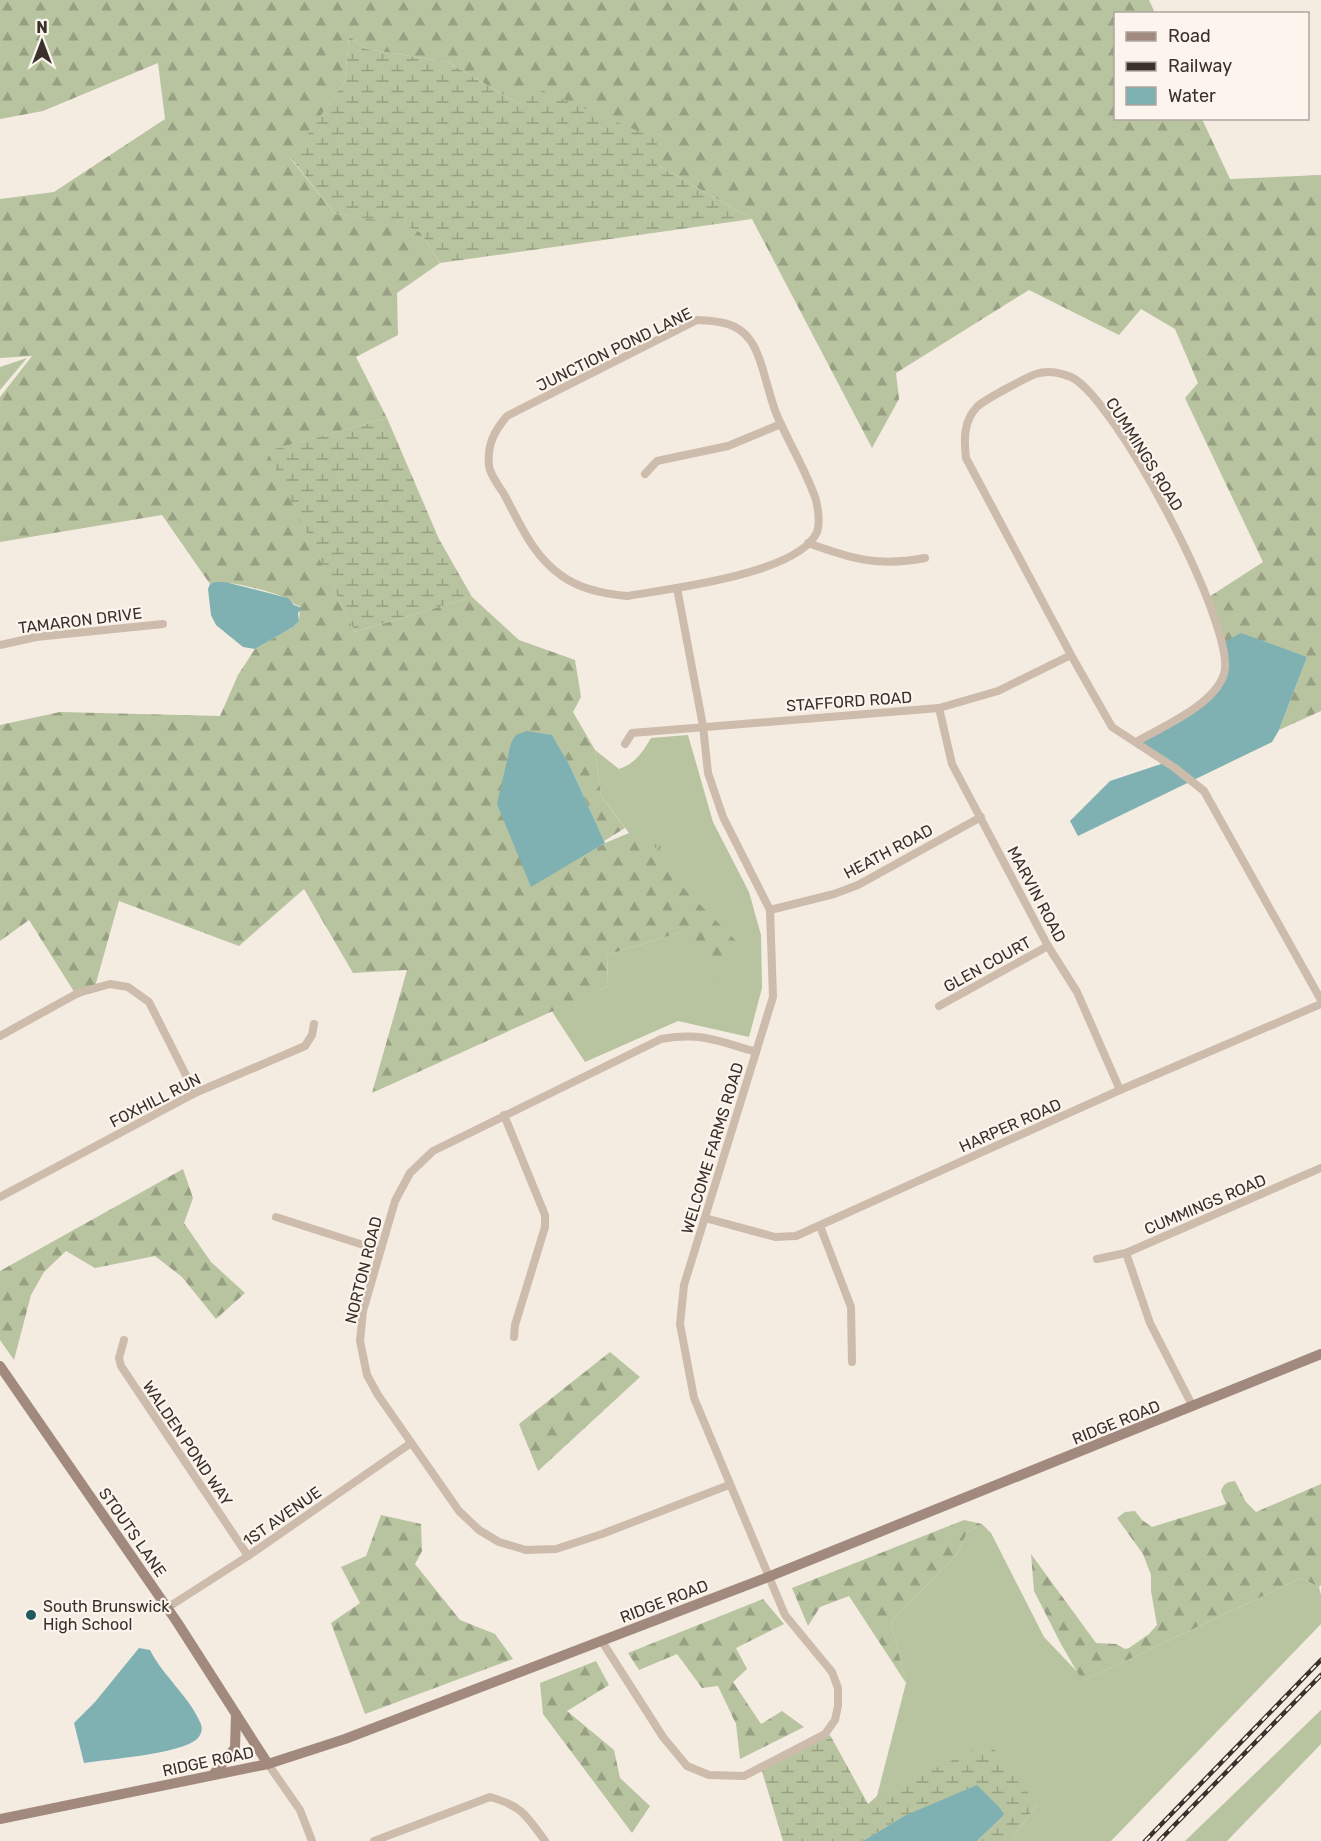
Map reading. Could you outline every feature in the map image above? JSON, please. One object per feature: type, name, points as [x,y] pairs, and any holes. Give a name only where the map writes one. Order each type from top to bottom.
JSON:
[{"type":"street","name":"JUNCTION POND LANE","points":[[697,320],[720,321],[738,328],[751,341],[781,423],[816,501],[817,532],[808,543],[787,560],[759,571],[627,596],[607,594],[586,588],[563,577],[545,562],[533,547],[489,468],[489,446],[496,429],[507,416],[697,320]]},
{"type":"street","name":"CUMMINGS ROAD","points":[[1136,742],[1205,701],[1217,689],[1224,673],[1225,654],[1200,578],[1167,512],[1126,443],[1089,390],[1072,378],[1053,372],[1036,374],[977,406],[968,421],[964,441],[966,458],[1112,727],[1192,780],[1204,791],[1321,1002]]},
{"type":"street","points":[[645,474],[657,461],[728,446],[781,423]]},
{"type":"street","points":[[808,543],[848,557],[880,563],[925,558]]},
{"type":"street","points":[[677,588],[703,726]]},
{"type":"street","name":"TAMARON DRIVE","points":[[0,645],[36,638],[163,624]]},
{"type":"street","name":"STAFFORD ROAD","points":[[625,744],[632,733],[939,708],[998,692],[1071,655]]},
{"type":"street","name":"MARVIN ROAD","points":[[939,708],[952,764],[1048,946],[1077,992],[1120,1090]]},
{"type":"street","name":"WELCOME FARMS ROAD","points":[[602,1640],[663,1737],[687,1766],[709,1775],[744,1776],[825,1734],[835,1720],[838,1688],[832,1672],[785,1615],[768,1577],[694,1398],[680,1324],[684,1285],[773,997],[770,910],[723,817],[708,773],[703,726]]},
{"type":"street","name":"HEATH ROAD","points":[[770,910],[834,894],[858,885],[981,817]]},
{"type":"street","name":"GLEN COURT","points":[[939,1006],[1048,946]]},
{"type":"street","points":[[0,1036],[78,993],[110,984],[128,987],[149,1002],[195,1093]]},
{"type":"street","name":"HARPER ROAD","points":[[705,1218],[775,1237],[796,1236],[1321,1002]]},
{"type":"street","name":"FOXHILL RUN","points":[[0,1197],[195,1093],[305,1046],[312,1035],[314,1024]]},
{"type":"street","name":"NORTON ROAD","points":[[729,1485],[602,1534],[556,1549],[526,1550],[499,1542],[479,1530],[459,1511],[372,1385],[362,1352],[362,1318],[379,1250],[399,1191],[417,1165],[442,1145],[662,1039],[686,1036],[707,1037],[756,1052]]},
{"type":"street","points":[[504,1115],[545,1215],[545,1227],[515,1325],[514,1337]]},
{"type":"street","name":"CUMMINGS ROAD","points":[[1097,1259],[1126,1253],[1321,1168]]},
{"type":"street","points":[[276,1217],[379,1250]]},
{"type":"street","points":[[820,1226],[851,1307],[852,1362]]},
{"type":"street","points":[[1126,1253],[1136,1276],[1150,1323],[1193,1407]]},
{"type":"street","name":"WALDEN POND WAY","points":[[124,1340],[119,1358],[121,1366],[248,1556]]},
{"type":"street","name":"RIDGE ROAD","points":[[0,1819],[268,1764],[355,1736],[768,1577],[1321,1354]]},
{"type":"street","name":"STOUTS LANE","points":[[0,1366],[167,1608],[300,1810],[312,1841]]},
{"type":"street","name":"1ST AVENUE","points":[[167,1608],[248,1556],[411,1443]]},
{"type":"street","points":[[213,1775],[235,1748],[236,1713]]},
{"type":"street","points":[[374,1841],[490,1797],[509,1803],[525,1813],[545,1841]]},
{"type":"green space","points":[[0,0],[1149,0],[1155,12],[1114,12],[1114,120],[1202,120],[1230,179],[1321,175],[1321,711],[1279,730],[1307,657],[1224,642],[1209,597],[1263,562],[1185,398],[1198,383],[1175,329],[1141,309],[1119,335],[1029,290],[896,373],[899,399],[872,448],[752,219],[657,165],[519,104],[448,62],[366,49],[349,36],[345,81],[291,159],[335,214],[399,222],[420,232],[440,263],[397,293],[398,335],[356,357],[387,418],[268,451],[355,632],[472,597],[519,640],[575,660],[581,697],[573,712],[595,750],[601,796],[625,828],[604,841],[569,764],[552,735],[531,886],[605,843],[629,833],[742,947],[717,978],[681,932],[607,955],[608,986],[372,1093],[407,970],[353,973],[304,889],[239,946],[119,901],[94,990],[78,998],[29,920],[0,941],[0,725],[60,712],[220,716],[238,675],[255,649],[293,627],[299,621],[300,606],[284,597],[246,586],[225,583],[210,584],[162,515],[0,542],[0,397],[32,356],[0,358],[0,199],[54,192],[165,119],[158,63],[43,111],[0,119]]},
{"type":"green space","points":[[349,36],[366,49],[448,62],[519,104],[534,87],[657,139],[657,165],[752,219],[440,263],[420,232],[399,223],[335,214],[291,158],[345,81]]},
{"type":"green space","points":[[27,358],[0,390],[0,367]]},
{"type":"green space","points":[[387,418],[439,539],[472,597],[355,632],[267,451]]},
{"type":"green space","points":[[688,735],[713,822],[749,892],[761,935],[762,988],[749,1037],[678,1021],[585,1062],[551,1010],[608,986],[607,955],[681,932],[629,833],[601,796],[595,750],[619,769],[638,757],[651,738]]},
{"type":"green space","points":[[664,837],[673,856],[661,861],[653,842]]},
{"type":"green space","points":[[183,1169],[193,1198],[184,1223],[211,1262],[245,1293],[216,1319],[182,1277],[155,1256],[95,1268],[66,1251],[44,1272],[31,1295],[14,1360],[0,1340],[0,1271]]},
{"type":"green space","points":[[610,1352],[640,1377],[538,1471],[519,1424]]},
{"type":"green space","points":[[1235,1481],[1246,1502],[1256,1512],[1321,1484],[1321,1585],[1319,1587],[1301,1578],[1085,1680],[1079,1675],[1061,1644],[1034,1591],[1031,1554],[1096,1643],[1116,1644],[1125,1649],[1129,1648],[1149,1634],[1157,1625],[1151,1591],[1151,1575],[1143,1554],[1117,1518],[1125,1512],[1135,1511],[1152,1527],[1226,1504],[1221,1491],[1226,1483]]},
{"type":"green space","points":[[381,1515],[421,1524],[422,1551],[415,1564],[460,1620],[495,1634],[513,1659],[365,1714],[331,1623],[360,1603],[341,1567],[366,1556]]},
{"type":"green space","points":[[964,1520],[982,1524],[967,1532],[957,1554],[891,1622],[906,1683],[849,1596],[820,1607],[808,1626],[792,1588]]},
{"type":"green space","points":[[982,1524],[991,1533],[1044,1637],[1085,1680],[1301,1578],[1319,1587],[1321,1624],[1111,1841],[1011,1841],[1037,1804],[877,1796],[906,1683],[891,1622],[957,1554],[967,1532]]},
{"type":"green space","points":[[763,1599],[784,1624],[736,1648],[747,1669],[733,1682],[761,1724],[782,1711],[804,1727],[740,1759],[736,1724],[718,1686],[702,1688],[677,1654],[639,1670],[628,1653]]},
{"type":"green space","points":[[596,1661],[609,1685],[567,1711],[614,1750],[620,1778],[650,1806],[632,1833],[543,1714],[540,1683]]},
{"type":"green space","points":[[1321,1710],[1321,1744],[1227,1841],[1185,1841]]},
{"type":"green space","points":[[830,1735],[868,1804],[877,1796],[989,1743],[1037,1804],[1011,1841],[977,1841],[1004,1815],[904,1816],[863,1841],[783,1841],[761,1768]]},
{"type":"water","points":[[225,582],[288,598],[294,605],[302,608],[298,613],[299,621],[293,627],[255,649],[243,647],[216,625],[211,615],[208,589],[210,584]]},
{"type":"water","points":[[1241,633],[1307,657],[1279,730],[1272,742],[1078,836],[1070,821],[1110,781],[1164,763],[1134,743],[1221,689],[1224,642]]},
{"type":"water","points":[[527,731],[552,735],[569,764],[605,843],[531,887],[497,804],[511,743],[516,735]]},
{"type":"water","points":[[139,1648],[150,1650],[195,1712],[202,1731],[197,1739],[176,1749],[84,1763],[74,1723],[95,1702]]},
{"type":"water","points":[[977,1785],[1004,1815],[977,1841],[863,1841],[904,1816]]},
{"type":"railway","points":[[1145,1841],[1321,1660]]},
{"type":"railway","points":[[1159,1841],[1321,1675]]},
{"type":"place","name":"South Brunswick High School","points":[[31,1615]]}]
